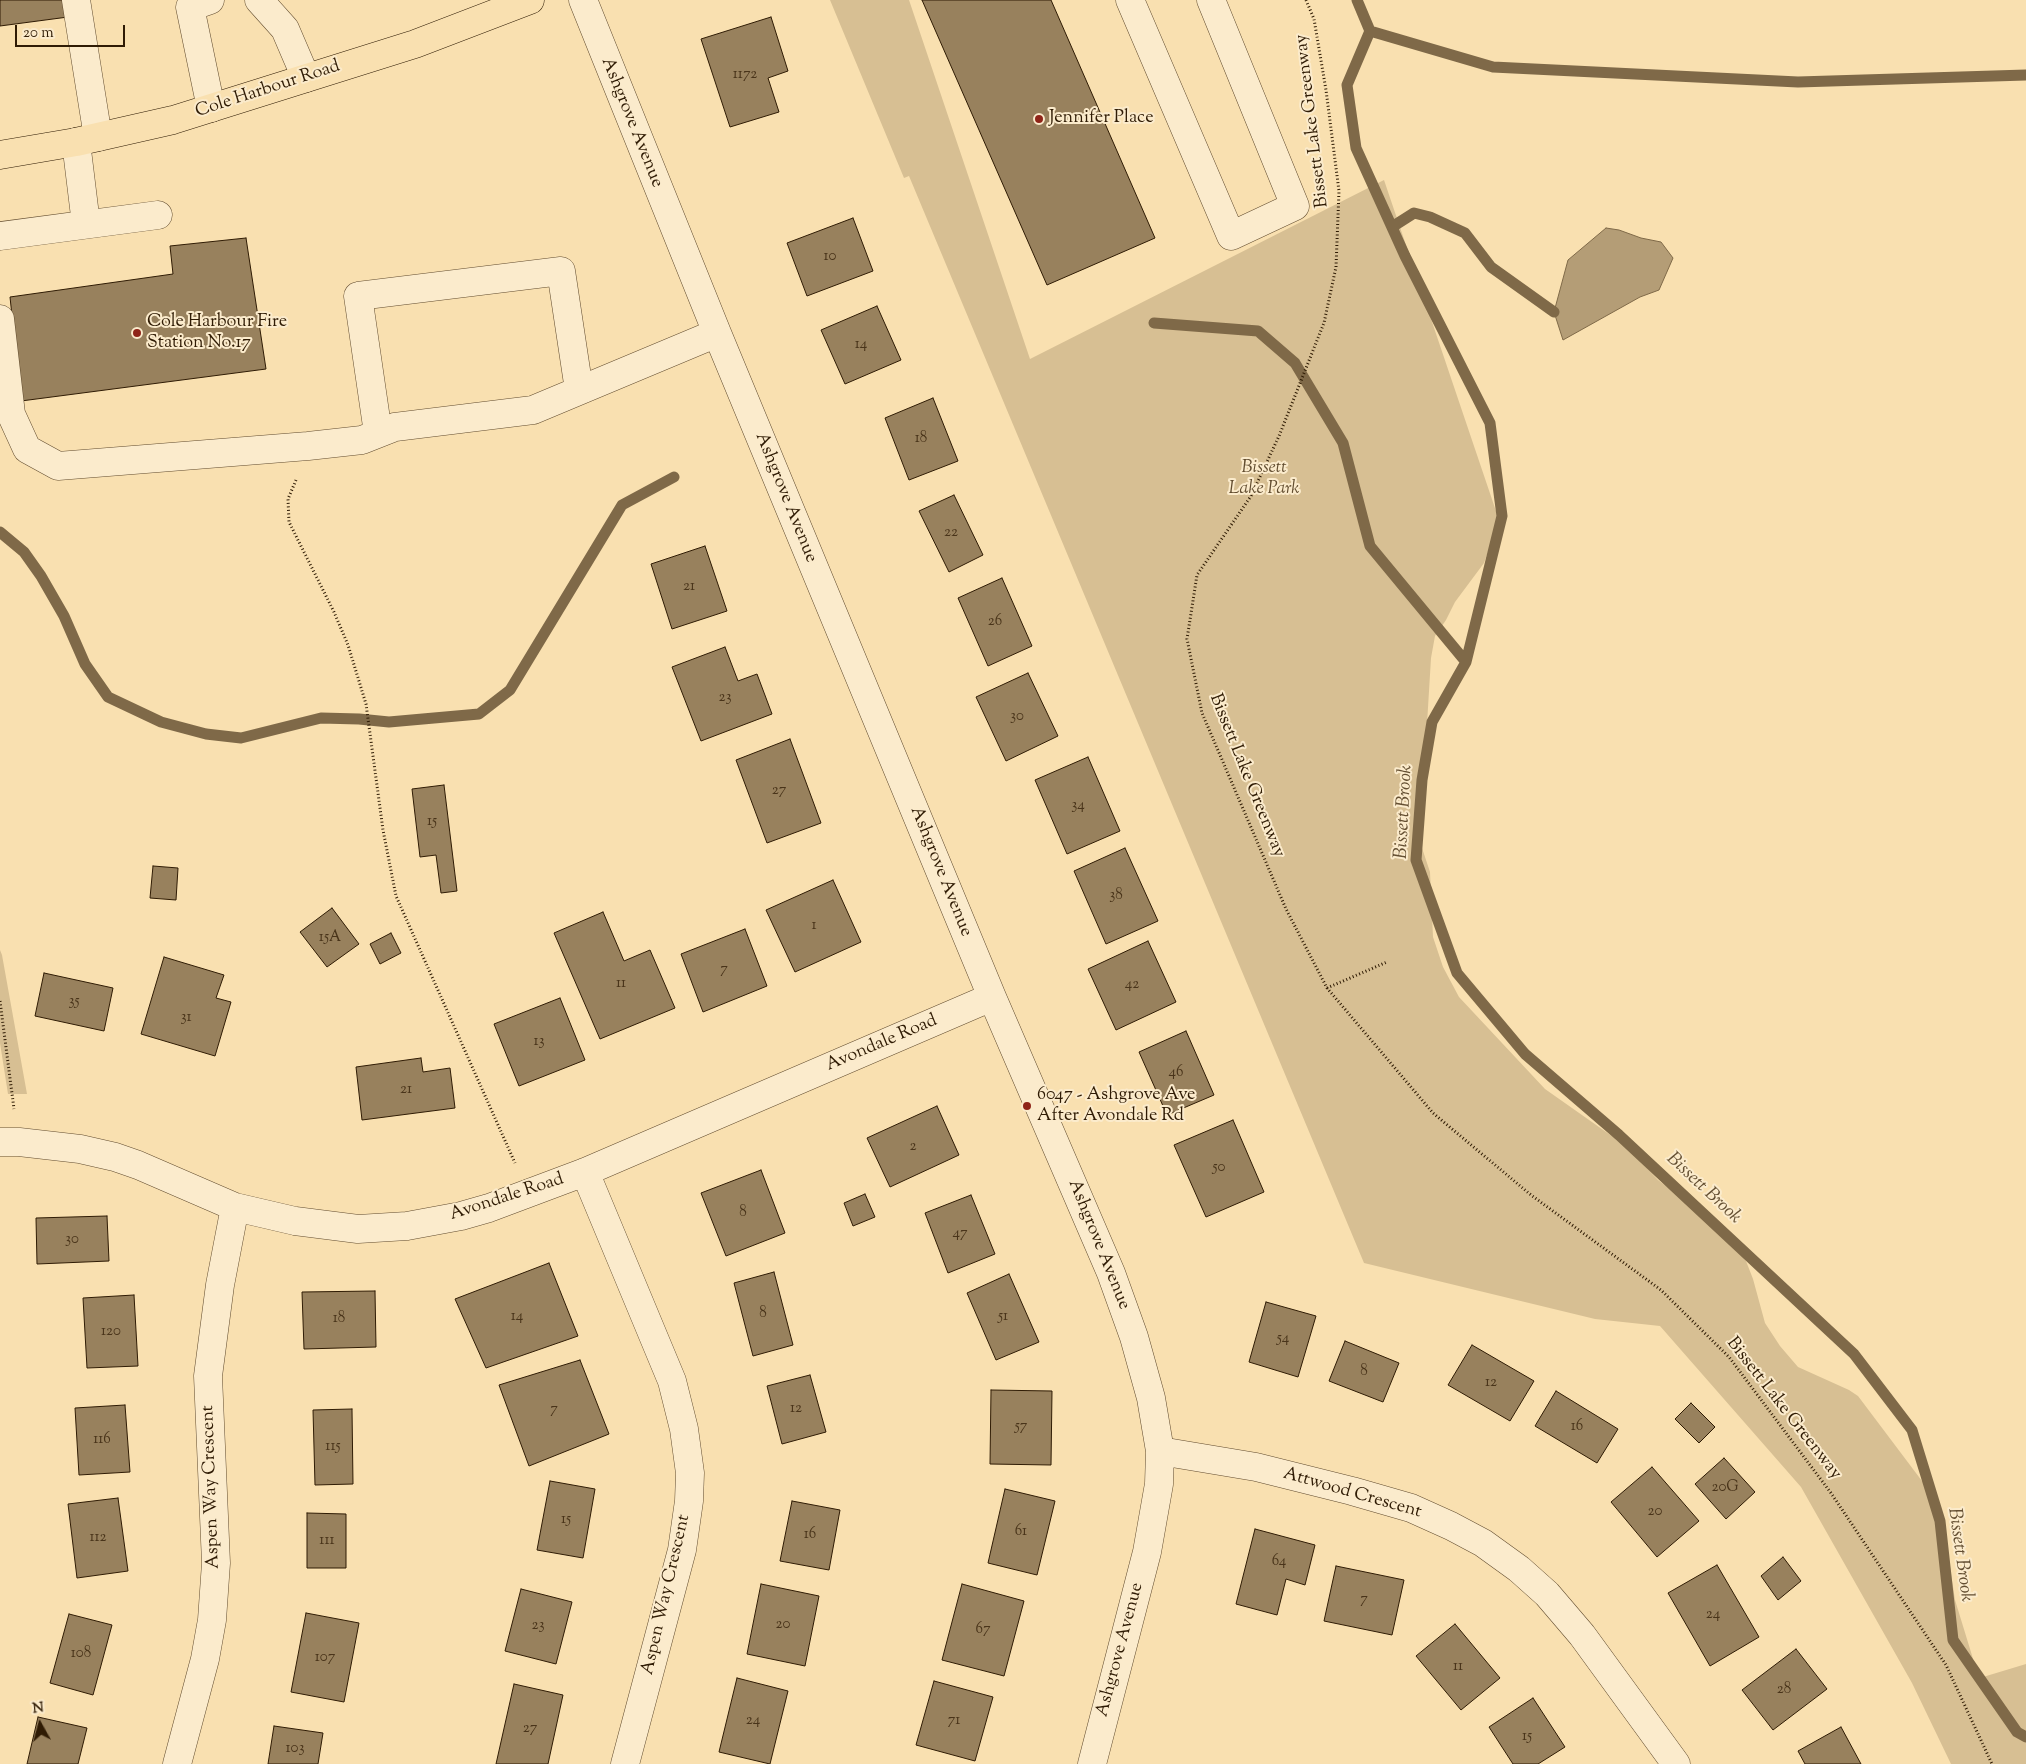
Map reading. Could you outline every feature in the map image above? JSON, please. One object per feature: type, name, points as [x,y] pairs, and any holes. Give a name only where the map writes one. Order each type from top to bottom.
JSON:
[{"type":"main road","name":"Cole Harbour Road","points":[[0,155],[87,139],[173,120],[415,44],[530,0]]},
{"type":"street","points":[[76,0],[87,139],[86,224]]},
{"type":"street","points":[[210,0],[190,7],[211,108]]},
{"type":"street","points":[[259,0],[285,29],[306,78]]},
{"type":"street","name":"Ashgrove Avenue","points":[[582,0],[717,333],[992,997],[1111,1273],[1142,1366],[1151,1398],[1160,1451],[1159,1484],[1147,1552],[1092,1764]]},
{"type":"street","points":[[1130,0],[1231,236],[1295,206],[1211,0]]},
{"type":"street","points":[[0,236],[158,215]]},
{"type":"street","points":[[378,433],[358,296],[561,271],[579,390]]},
{"type":"street","points":[[0,319],[11,414],[27,449],[58,466],[362,440],[395,427],[533,410],[717,333]]},
{"type":"street","name":"Avondale Road","points":[[9,1142],[80,1149],[115,1157],[235,1207],[296,1220],[358,1229],[407,1226],[461,1216],[529,1194],[585,1172],[992,997]]},
{"type":"street","name":"Aspen Way Crescent","points":[[585,1172],[672,1381],[684,1429],[690,1473],[689,1501],[682,1550],[625,1764]]},
{"type":"street","name":"Aspen Way Crescent","points":[[177,1764],[205,1659],[212,1620],[216,1563],[208,1376],[220,1285],[235,1207]]},
{"type":"street","name":"Attwood Crescent","points":[[1160,1451],[1256,1467],[1369,1496],[1411,1508],[1483,1543],[1519,1569],[1547,1594],[1582,1634],[1676,1764]]},
{"type":"path","name":"Bissett Lake Greenway","points":[[1306,0],[1314,19],[1322,64],[1338,191],[1336,267],[1324,323],[1279,436],[1251,496],[1196,575],[1187,639],[1202,713],[1286,909],[1327,988],[1433,1113],[1531,1195],[1661,1290],[1729,1358],[1831,1494],[1946,1665],[1992,1764]]},
{"type":"path","points":[[308,446],[288,499],[288,522],[334,612],[348,645],[366,704],[383,830],[396,896],[529,1194]]},
{"type":"path","points":[[1327,988],[1387,962]]},
{"type":"path","points":[[0,1001],[9,1142]]},
{"type":"green space","name":"Bissett Lake Park","points":[[830,0],[909,0],[1030,359],[1384,180],[1499,520],[1484,563],[1455,602],[1435,636],[1431,658],[1423,790],[1417,833],[1430,872],[1433,937],[1443,967],[1459,997],[1545,1089],[1626,1146],[1658,1180],[1702,1214],[1728,1241],[1732,1242],[1746,1261],[1765,1323],[1780,1346],[1798,1367],[1858,1396],[1925,1485],[1934,1499],[1943,1520],[1955,1600],[1974,1662],[1983,1677],[2026,1664],[2026,1764],[1951,1764],[1912,1683],[1801,1487],[1660,1326],[1595,1319],[1364,1263],[909,176],[904,178]]},
{"type":"green space","points":[[0,950],[27,1094],[8,1094],[0,1043]]},
{"type":"shaded area","points":[[1606,228],[1661,242],[1673,258],[1659,290],[1640,297],[1563,340],[1554,312],[1568,260]]},
{"type":"building","points":[[0,0],[66,0],[68,17],[0,26]]},
{"type":"building","name":"Jennifer Place","points":[[922,0],[1051,0],[1155,238],[1047,285]]},
{"type":"building","points":[[771,17],[788,71],[768,78],[779,112],[730,127],[701,39]]},
{"type":"building","points":[[853,218],[873,271],[807,296],[787,243]]},
{"type":"building","name":"Cole Harbour Fire Station No.17","points":[[246,238],[266,369],[21,401],[10,297],[173,274],[170,246]]},
{"type":"building","points":[[877,306],[901,360],[845,384],[821,330]]},
{"type":"building","points":[[933,398],[958,461],[909,480],[885,418]]},
{"type":"building","points":[[954,495],[983,555],[949,572],[919,511]]},
{"type":"building","points":[[705,546],[727,611],[672,629],[651,564]]},
{"type":"building","points":[[1002,578],[1032,646],[988,666],[958,598]]},
{"type":"building","points":[[725,647],[738,681],[757,674],[772,714],[701,741],[672,667]]},
{"type":"building","points":[[1028,673],[1058,736],[1006,761],[976,697]]},
{"type":"building","points":[[790,739],[821,823],[767,843],[736,760]]},
{"type":"building","points":[[1088,757],[1120,831],[1067,854],[1035,780]]},
{"type":"building","points":[[444,785],[457,891],[441,893],[436,855],[420,857],[412,789]]},
{"type":"building","points":[[1125,848],[1158,921],[1106,944],[1074,871]]},
{"type":"building","points":[[153,866],[178,868],[176,900],[150,898]]},
{"type":"building","points":[[833,880],[861,942],[795,972],[766,910]]},
{"type":"building","points":[[332,908],[359,944],[327,967],[300,932]]},
{"type":"building","points":[[603,912],[624,961],[650,950],[675,1008],[600,1039],[554,933]]},
{"type":"building","points":[[745,929],[767,986],[703,1012],[681,954]]},
{"type":"building","points":[[391,933],[401,953],[380,964],[370,944]]},
{"type":"building","points":[[1148,941],[1176,1002],[1116,1030],[1088,969]]},
{"type":"building","points":[[164,957],[224,975],[216,998],[231,1002],[215,1056],[141,1034]]},
{"type":"building","points":[[44,973],[113,988],[104,1031],[35,1016]]},
{"type":"building","points":[[560,998],[585,1060],[519,1086],[494,1024]]},
{"type":"building","points":[[1186,1031],[1214,1095],[1167,1115],[1139,1052]]},
{"type":"building","points":[[421,1058],[423,1072],[450,1068],[455,1108],[362,1120],[356,1067]]},
{"type":"building","points":[[937,1106],[959,1155],[890,1187],[867,1138]]},
{"type":"building","points":[[1233,1120],[1264,1192],[1206,1217],[1174,1145]]},
{"type":"building","points":[[761,1170],[785,1233],[726,1256],[701,1193]]},
{"type":"building","points":[[865,1194],[875,1217],[853,1226],[844,1203]]},
{"type":"building","points":[[971,1195],[995,1254],[948,1273],[925,1213]]},
{"type":"building","points":[[107,1216],[109,1261],[37,1264],[36,1218]]},
{"type":"building","points":[[549,1263],[578,1336],[486,1368],[455,1299]]},
{"type":"building","points":[[774,1272],[793,1345],[753,1356],[734,1283]]},
{"type":"building","points":[[1009,1274],[1039,1342],[996,1360],[967,1293]]},
{"type":"building","points":[[375,1291],[376,1347],[304,1349],[302,1292]]},
{"type":"building","points":[[134,1295],[138,1366],[87,1368],[83,1298]]},
{"type":"building","points":[[1266,1302],[1316,1316],[1298,1377],[1249,1362]]},
{"type":"building","points":[[1345,1341],[1399,1363],[1383,1402],[1329,1381]]},
{"type":"building","points":[[1472,1345],[1534,1381],[1510,1421],[1448,1385]]},
{"type":"building","points":[[580,1360],[609,1434],[529,1466],[499,1385]]},
{"type":"building","points":[[810,1375],[826,1432],[782,1444],[767,1386]]},
{"type":"building","points":[[991,1390],[1052,1391],[1051,1465],[990,1464]]},
{"type":"building","points":[[1556,1391],[1618,1429],[1597,1463],[1535,1426]]},
{"type":"building","points":[[1691,1403],[1715,1427],[1699,1443],[1675,1419]]},
{"type":"building","points":[[125,1405],[130,1472],[79,1475],[75,1408]]},
{"type":"building","points":[[352,1409],[353,1484],[315,1485],[313,1410]]},
{"type":"building","points":[[1724,1458],[1755,1492],[1726,1519],[1695,1484]]},
{"type":"building","points":[[1652,1467],[1699,1521],[1657,1557],[1611,1502]]},
{"type":"building","points":[[550,1481],[595,1489],[583,1558],[537,1550]]},
{"type":"building","points":[[1005,1489],[1055,1501],[1037,1575],[988,1563]]},
{"type":"building","points":[[118,1498],[128,1571],[77,1578],[68,1504]]},
{"type":"building","points":[[792,1501],[840,1510],[829,1570],[780,1561]]},
{"type":"building","points":[[307,1513],[346,1514],[346,1568],[307,1568]]},
{"type":"building","points":[[1255,1529],[1315,1545],[1305,1585],[1286,1579],[1277,1615],[1236,1604]]},
{"type":"building","points":[[1783,1557],[1801,1581],[1778,1600],[1761,1576]]},
{"type":"building","points":[[1717,1565],[1759,1637],[1710,1666],[1668,1593]]},
{"type":"building","points":[[1336,1566],[1404,1580],[1392,1635],[1324,1621]]},
{"type":"building","points":[[761,1584],[819,1596],[805,1666],[747,1654]]},
{"type":"building","points":[[962,1584],[1024,1601],[1004,1676],[942,1660]]},
{"type":"building","points":[[521,1589],[572,1602],[556,1664],[505,1651]]},
{"type":"building","points":[[306,1613],[359,1623],[344,1702],[291,1692]]},
{"type":"building","points":[[69,1614],[112,1625],[93,1695],[50,1683]]},
{"type":"building","points":[[1455,1624],[1500,1678],[1461,1710],[1416,1656]]},
{"type":"building","points":[[1796,1649],[1827,1689],[1773,1730],[1742,1690]]},
{"type":"building","points":[[737,1678],[788,1691],[770,1764],[719,1752]]},
{"type":"building","points":[[934,1681],[993,1697],[975,1761],[916,1745]]},
{"type":"building","points":[[514,1684],[563,1695],[548,1764],[496,1764]]},
{"type":"building","points":[[1533,1698],[1565,1747],[1538,1764],[1513,1764],[1489,1727]]},
{"type":"building","points":[[38,1717],[87,1728],[78,1764],[27,1764]]},
{"type":"building","points":[[274,1726],[323,1733],[318,1764],[268,1764]]},
{"type":"building","points":[[1841,1727],[1861,1764],[1805,1764],[1798,1751]]},
{"type":"waterway","points":[[1357,0],[1370,31]]},
{"type":"waterway","name":"Bissett Brook","points":[[2026,75],[1798,82],[1493,67],[1370,31],[1347,85],[1356,148],[1405,256],[1490,423],[1502,516],[1466,662],[1432,722],[1422,780],[1416,860],[1457,973],[1525,1054],[1619,1135],[1854,1354],[1912,1430],[1940,1521],[1953,1640],[2017,1732],[2026,1737]]},
{"type":"waterway","points":[[1392,227],[1414,213],[1430,217],[1465,233],[1491,267],[1554,312]]},
{"type":"waterway","points":[[1154,323],[1258,331],[1295,363],[1343,443],[1370,546],[1466,662]]},
{"type":"waterway","points":[[0,532],[24,552],[41,576],[64,616],[85,664],[108,697],[161,722],[206,734],[241,738],[321,718],[389,722],[479,714],[510,690],[622,505],[674,477]]},
{"type":"place","name":"Jennifer Place","points":[[1039,119]]},
{"type":"place","name":"Cole Harbour Fire Station No.17","points":[[137,333]]},
{"type":"place","name":"6047 - Ashgrove Ave After Avondale Rd","points":[[1027,1106]]}]
